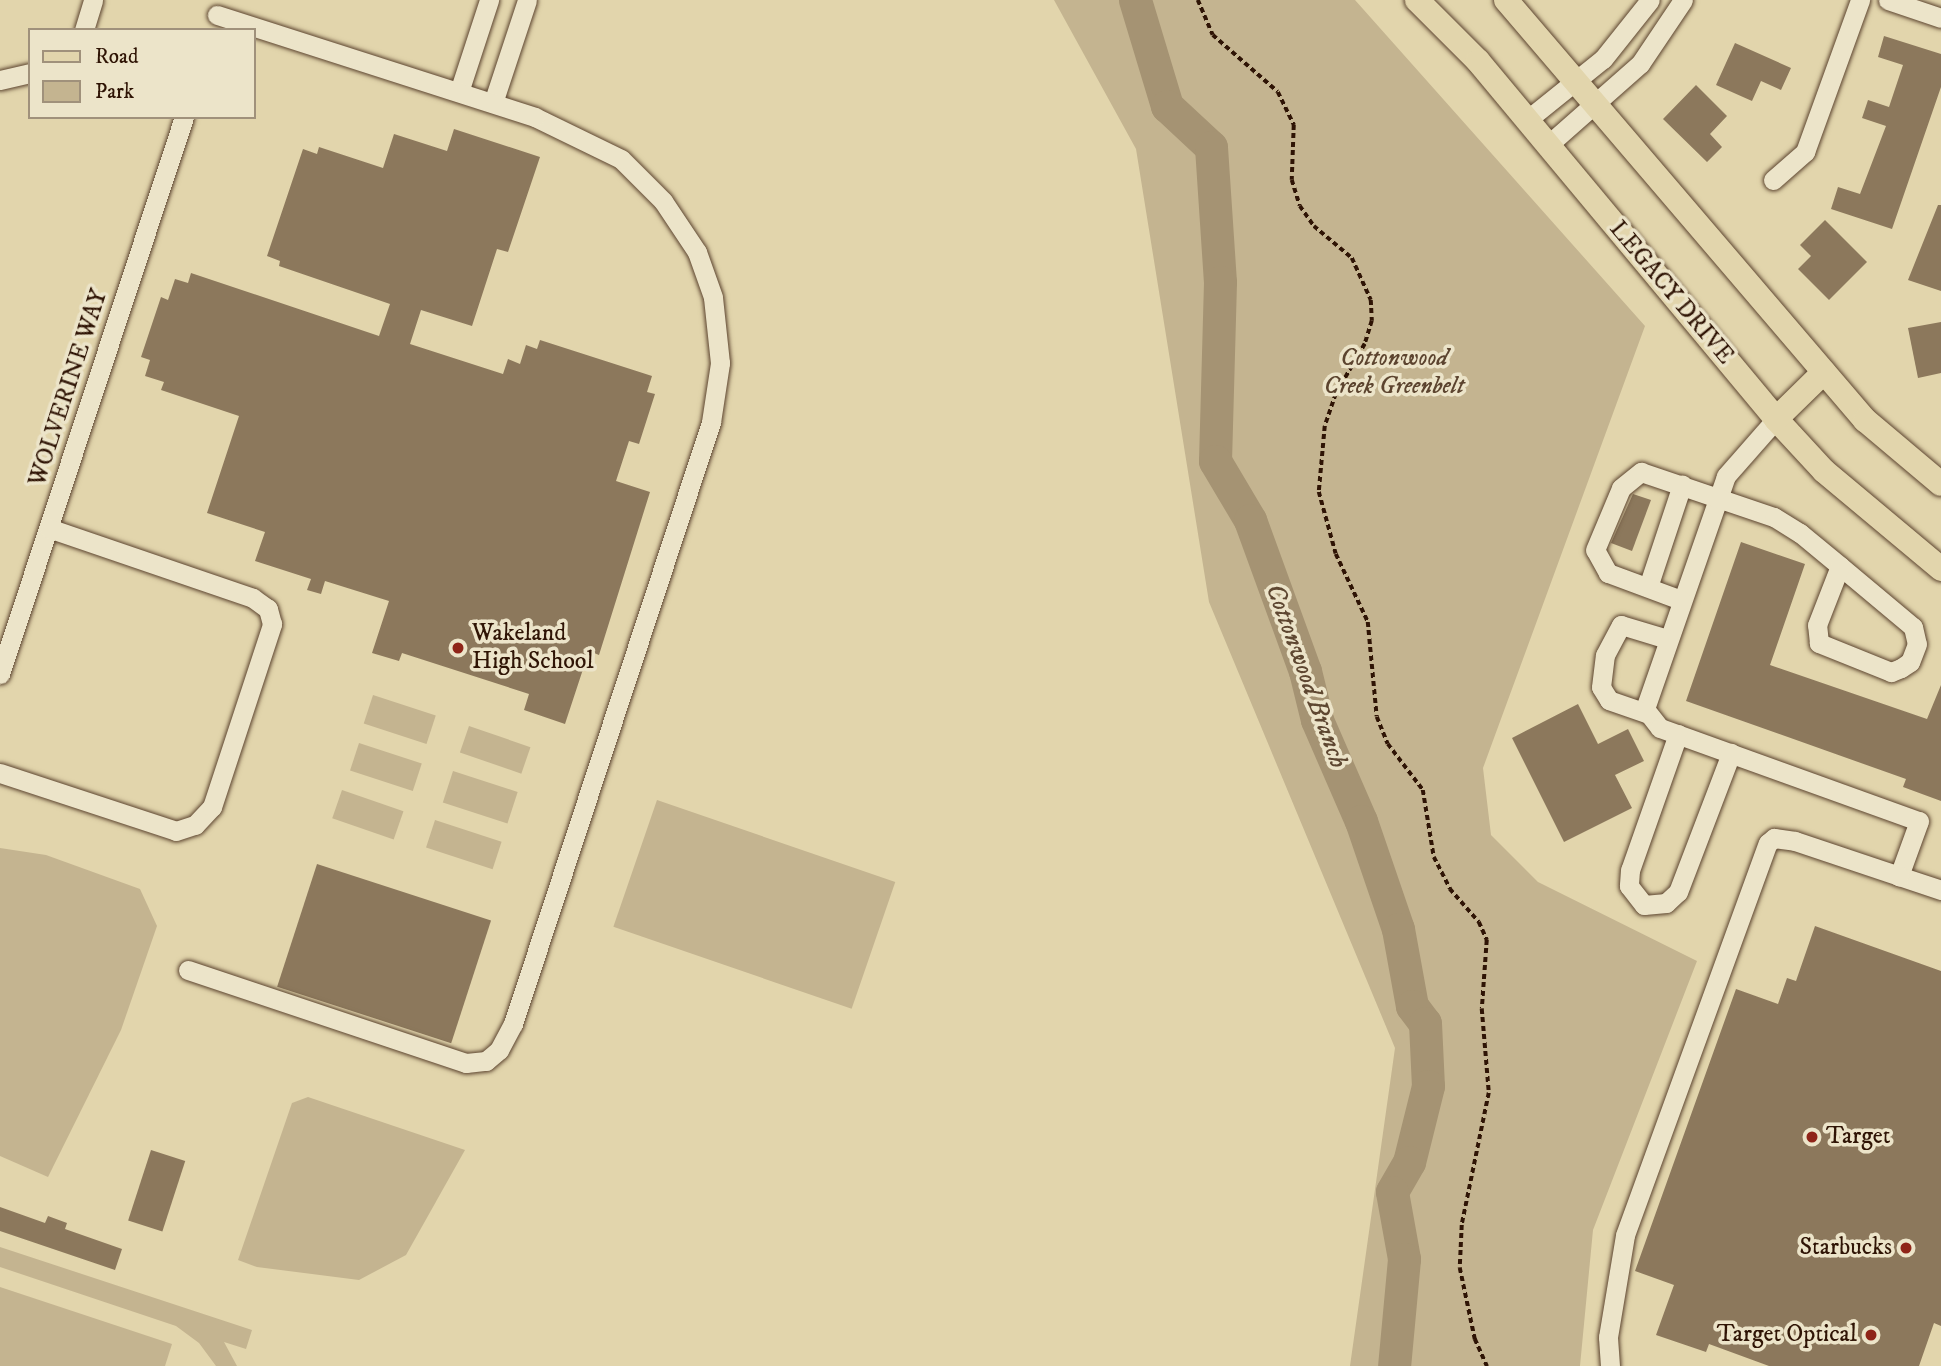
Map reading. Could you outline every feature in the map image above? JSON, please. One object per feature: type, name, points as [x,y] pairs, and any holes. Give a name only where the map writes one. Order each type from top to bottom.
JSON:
[{"type":"main road","name":"LEGACY DRIVE","points":[[1417,0],[1478,61],[1776,419],[1824,471],[1941,569]]},
{"type":"main road","points":[[1506,0],[1864,420],[1941,484]]},
{"type":"main road","points":[[1776,419],[1824,372]]},
{"type":"street","points":[[85,28],[93,0]]},
{"type":"street","points":[[459,92],[489,0]]},
{"type":"street","points":[[493,103],[527,0]]},
{"type":"street","points":[[1527,120],[1621,41],[1650,0]]},
{"type":"street","points":[[1548,145],[1654,47],[1683,0]]},
{"type":"street","points":[[1773,180],[1805,152],[1860,0]]},
{"type":"street","points":[[1888,0],[1941,18]]},
{"type":"street","points":[[188,970],[466,1063],[493,1056],[513,1024],[711,422],[720,346],[713,297],[689,237],[655,191],[621,159],[593,143],[493,103],[217,15]]},
{"type":"street","points":[[0,80],[28,73]]},
{"type":"street","name":"WOLVERINE WAY","points":[[0,674],[183,119]]},
{"type":"street","points":[[1776,419],[1734,463],[1718,498],[1645,702],[1646,713],[1653,724],[1678,734],[1919,821],[1899,876]]},
{"type":"street","points":[[1681,600],[1608,573],[1595,550],[1621,488],[1631,476],[1653,474],[1783,521],[1840,566],[1913,626],[1917,644],[1910,662],[1901,668],[1891,671],[1819,643],[1817,625],[1840,566]]},
{"type":"street","points":[[1648,587],[1682,485]]},
{"type":"street","points":[[0,773],[176,831],[209,813],[270,636],[272,615],[253,598],[49,528]]},
{"type":"street","points":[[1646,713],[1609,701],[1601,687],[1605,655],[1620,625],[1667,639]]},
{"type":"street","points":[[1678,734],[1630,870],[1629,886],[1644,905],[1666,903],[1678,892],[1731,753]]},
{"type":"street","points":[[1610,1366],[1608,1337],[1625,1235],[1768,843],[1774,838],[1795,841],[1941,890]]},
{"type":"path","points":[[1198,0],[1213,35],[1278,92],[1294,125],[1292,180],[1300,206],[1314,226],[1352,258],[1371,300],[1372,321],[1365,344],[1336,394],[1325,426],[1319,492],[1336,554],[1368,622],[1377,717],[1388,744],[1423,790],[1434,857],[1450,888],[1479,922],[1486,940],[1482,1009],[1489,1093],[1462,1225],[1460,1268],[1475,1339],[1487,1366]]},
{"type":"green space","name":"Cottonwood Creek Greenbelt","points":[[1054,0],[1355,0],[1645,326],[1483,768],[1491,835],[1538,882],[1697,961],[1593,1230],[1580,1366],[1350,1366],[1395,1048],[1209,602],[1136,149]]},
{"type":"green space","points":[[373,695],[436,715],[426,744],[364,724]]},
{"type":"green space","points":[[469,726],[530,747],[521,774],[460,752]]},
{"type":"green space","points":[[359,743],[422,763],[413,791],[350,771]]},
{"type":"green space","points":[[453,771],[518,792],[507,823],[443,802]]},
{"type":"green space","points":[[342,790],[403,811],[394,840],[332,818]]},
{"type":"green space","points":[[657,800],[895,882],[852,1009],[613,927]]},
{"type":"green space","points":[[435,820],[502,842],[493,869],[426,848]]},
{"type":"green space","points":[[0,848],[46,855],[140,889],[157,926],[121,1030],[48,1177],[0,1156]]},
{"type":"green space","points":[[308,1097],[465,1150],[406,1255],[359,1280],[257,1267],[238,1260],[292,1103]]},
{"type":"green space","points":[[0,1247],[252,1330],[246,1349],[224,1342],[237,1366],[216,1366],[199,1343],[176,1326],[0,1267]]},
{"type":"green space","points":[[0,1287],[172,1344],[165,1366],[0,1366]]},
{"type":"building","points":[[1884,36],[1941,54],[1941,87],[1892,229],[1831,209],[1838,187],[1860,194],[1886,126],[1862,118],[1868,100],[1889,107],[1903,65],[1878,57]]},
{"type":"building","points":[[1735,43],[1791,68],[1781,90],[1761,81],[1752,101],[1716,85]]},
{"type":"building","points":[[1696,85],[1727,116],[1710,134],[1722,147],[1707,162],[1663,119]]},
{"type":"building","points":[[454,129],[540,157],[508,252],[497,249],[472,326],[421,310],[410,344],[503,374],[508,359],[520,364],[526,345],[537,349],[540,340],[652,376],[647,392],[655,394],[639,444],[629,441],[616,481],[650,492],[599,655],[589,651],[565,724],[524,710],[529,694],[402,653],[399,661],[372,653],[389,601],[325,581],[321,594],[307,590],[311,579],[255,561],[265,532],[207,513],[239,416],[161,390],[164,382],[145,376],[150,360],[141,357],[161,297],[168,300],[175,279],[188,283],[191,273],[379,336],[390,304],[279,266],[280,261],[267,256],[303,149],[317,154],[319,147],[383,168],[394,134],[447,151]]},
{"type":"building","points":[[1938,205],[1941,205],[1941,291],[1908,280]]},
{"type":"building","points":[[1825,220],[1867,262],[1829,300],[1798,269],[1811,256],[1800,245]]},
{"type":"building","points":[[1941,322],[1941,373],[1918,378],[1908,328]]},
{"type":"building","points":[[1633,494],[1651,500],[1632,551],[1611,543]]},
{"type":"building","points":[[1741,542],[1805,564],[1770,665],[1927,719],[1941,685],[1941,801],[1903,787],[1906,779],[1686,701]]},
{"type":"building","points":[[1578,704],[1598,744],[1628,729],[1644,761],[1615,775],[1632,808],[1564,842],[1512,738]]},
{"type":"building","points":[[317,864],[491,921],[451,1043],[277,987]]},
{"type":"building","name":"Target","points":[[1815,926],[1941,971],[1941,1326],[1934,1323],[1919,1366],[1769,1366],[1709,1344],[1706,1352],[1656,1335],[1674,1285],[1635,1271],[1736,989],[1778,1004],[1787,978],[1796,981]]},
{"type":"building","points":[[151,1150],[185,1161],[162,1232],[128,1220]]},
{"type":"building","points":[[0,1207],[45,1223],[48,1216],[67,1223],[65,1229],[122,1249],[115,1270],[0,1231]]},
{"type":"waterway","name":"Cottonwood Branch","points":[[1135,0],[1167,106],[1211,147],[1220,282],[1215,461],[1250,520],[1305,671],[1317,720],[1361,821],[1398,929],[1412,1006],[1425,1023],[1428,1086],[1409,1162],[1392,1192],[1404,1259],[1394,1366]]},
{"type":"place","name":"Wakeland High School","points":[[458,648]]},
{"type":"place","name":"Target","points":[[1812,1137]]},
{"type":"place","name":"Starbucks","points":[[1906,1248]]},
{"type":"place","name":"Target Optical","points":[[1871,1335]]}]
